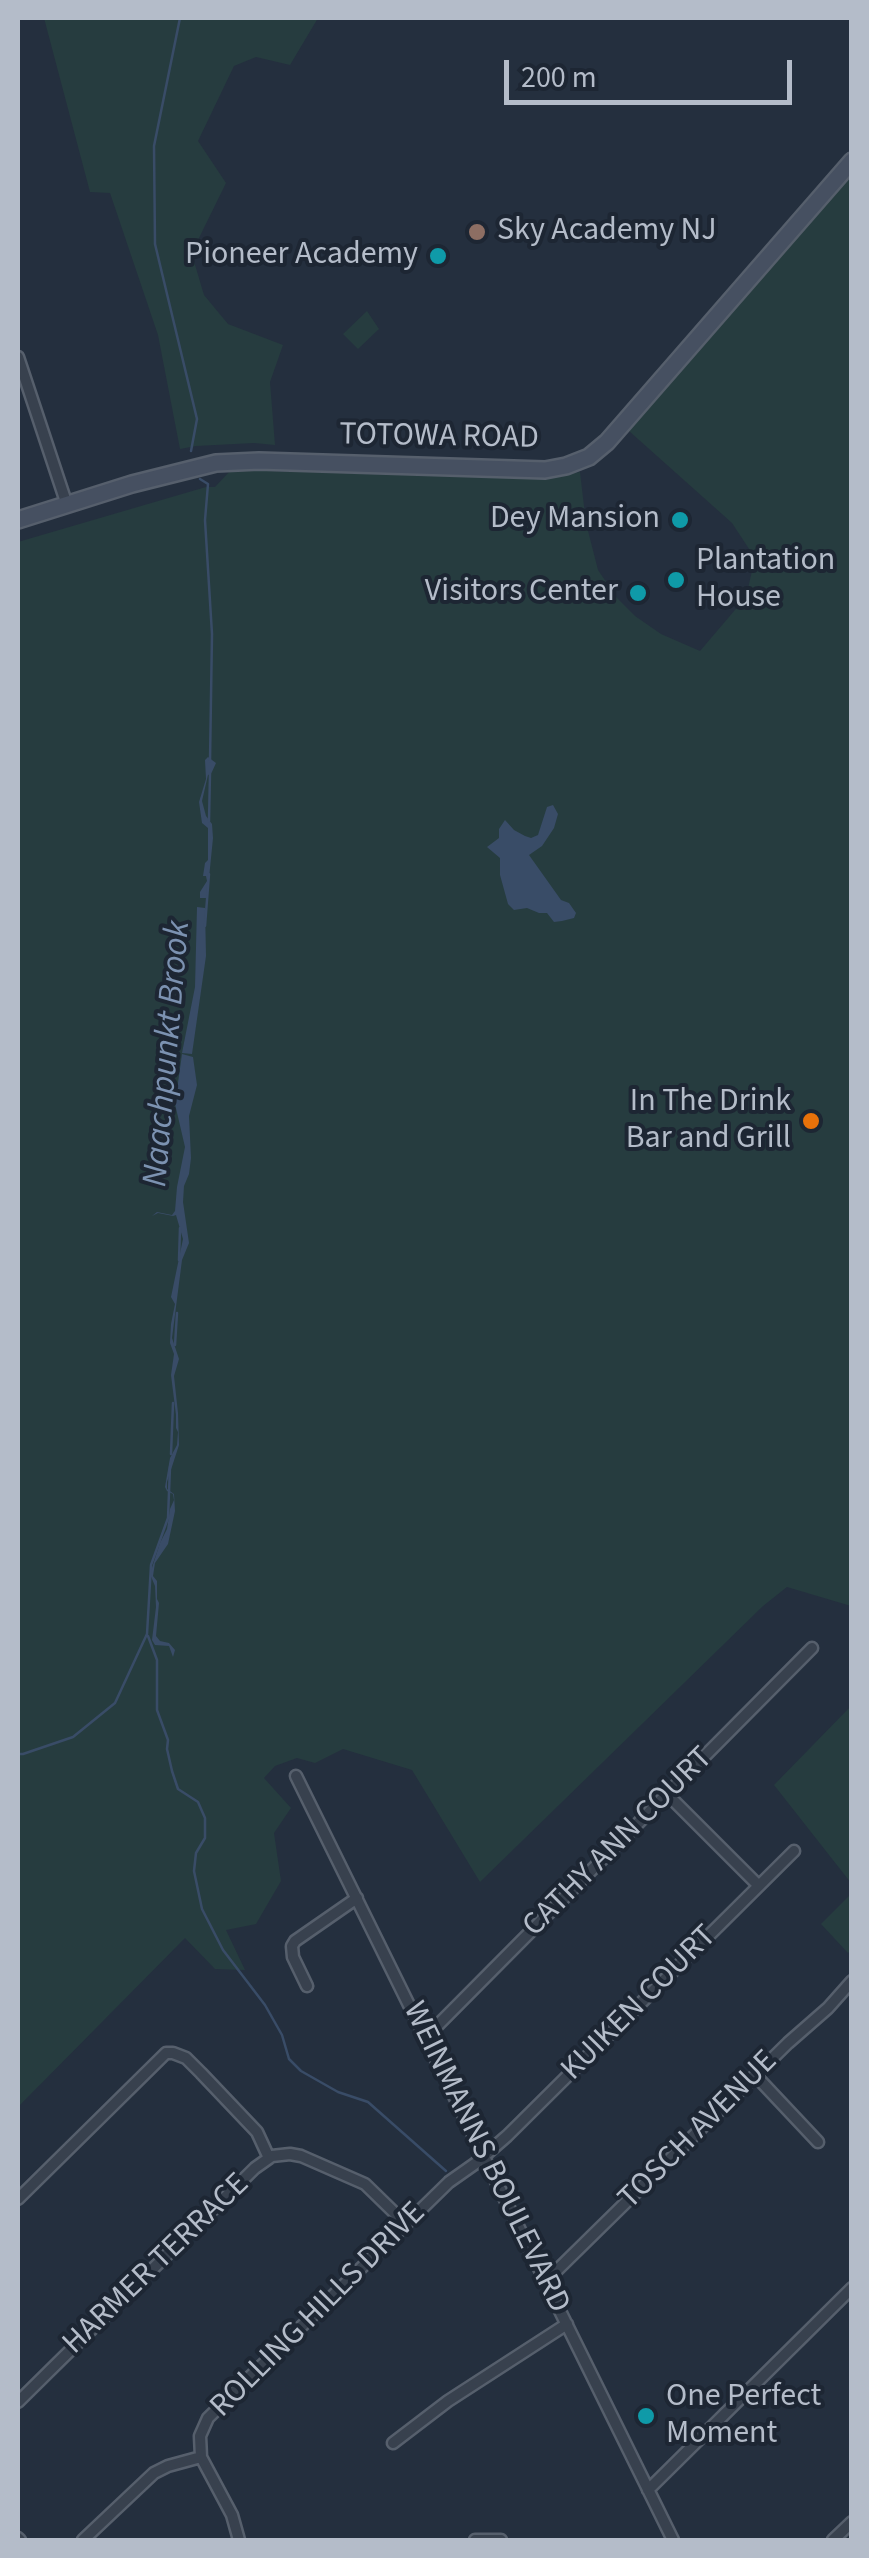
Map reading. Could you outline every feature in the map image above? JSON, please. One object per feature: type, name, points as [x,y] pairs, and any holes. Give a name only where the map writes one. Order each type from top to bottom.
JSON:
[{"type":"main road","name":"TOTOWA ROAD","points":[[18,520],[216,463],[545,470],[588,457],[608,442],[852,162]]},
{"type":"street","points":[[18,357],[67,504]]},
{"type":"street","name":"CATHY ANN COURT","points":[[426,2037],[812,1648]]},
{"type":"street","name":"WEINMANNS BOULEVARD","points":[[296,1776],[671,2540]]},
{"type":"street","points":[[668,1795],[758,1886]]},
{"type":"street","name":"KUIKEN COURT","points":[[485,2156],[794,1851]]},
{"type":"street","points":[[306,1986],[292,1952],[295,1941],[358,1898]]},
{"type":"street","name":"TOSCH AVENUE","points":[[546,2280],[852,1981]]},
{"type":"street","points":[[18,2199],[161,2056],[172,2052],[201,2074],[257,2132],[269,2158]]},
{"type":"street","points":[[754,2076],[818,2142]]},
{"type":"street","name":"HARMER TERRACE","points":[[18,2400],[269,2158],[280,2154],[300,2156],[366,2184],[406,2224]]},
{"type":"street","name":"ROLLING HILLS DRIVE","points":[[240,2540],[232,2515],[200,2458],[200,2436],[208,2418],[449,2182],[485,2156]]},
{"type":"street","points":[[648,2490],[852,2288]]},
{"type":"street","points":[[393,2443],[448,2401],[567,2324]]},
{"type":"street","points":[[83,2540],[154,2473],[184,2460],[200,2458]]},
{"type":"street","points":[[833,2540],[852,2522]]},
{"type":"street","points":[[474,2540],[501,2540]]},
{"type":"green space","points":[[44,18],[318,18],[290,65],[256,57],[234,66],[198,141],[226,183],[193,258],[204,295],[228,324],[283,345],[270,382],[275,445],[180,449],[158,335],[110,193],[90,192]]},
{"type":"green space","points":[[851,176],[851,1606],[787,1587],[480,1882],[412,1770],[343,1749],[315,1763],[297,1758],[275,1766],[264,1778],[291,1808],[274,1833],[281,1881],[256,1924],[226,1930],[245,1970],[215,1969],[185,1938],[18,2107],[18,542],[215,487],[231,470],[547,478],[580,472],[586,523],[598,570],[635,616],[661,634],[700,651],[746,597],[755,558],[732,523],[629,431]]},
{"type":"green space","points":[[367,311],[379,329],[358,349],[343,334]]},
{"type":"green space","points":[[851,1706],[851,1883],[774,1785]]},
{"type":"green space","points":[[851,1894],[851,1950],[848,1953],[821,1924]]},
{"type":"water","points":[[208,757],[216,763],[208,775],[202,801],[212,824],[213,838],[207,898],[200,898],[207,881],[203,876],[208,860],[208,828],[202,823],[199,802]]},
{"type":"water","points":[[553,805],[558,814],[554,828],[542,846],[529,855],[561,900],[576,913],[574,918],[554,922],[547,913],[527,908],[514,910],[508,904],[500,858],[487,847],[499,838],[505,820],[525,836],[538,835],[547,807]]},
{"type":"water","points":[[197,907],[205,908],[206,956],[192,1054],[182,1053],[195,987]]},
{"type":"water","points":[[182,1054],[193,1057],[197,1085],[189,1116],[191,1158],[183,1202],[189,1243],[182,1260],[172,1338],[179,1359],[174,1376],[179,1445],[167,1482],[167,1489],[174,1494],[175,1511],[168,1544],[155,1563],[153,1576],[159,1603],[156,1636],[175,1650],[173,1657],[169,1646],[155,1645],[152,1640],[156,1607],[150,1574],[174,1500],[165,1487],[178,1432],[171,1375],[171,1324],[175,1304],[171,1297],[183,1239],[176,1215],[152,1216],[157,1212],[172,1215],[175,1211],[185,1147],[175,1104]]},
{"type":"waterway","name":"Naachpunkt Brook","points":[[180,18],[154,146],[155,244],[197,419],[191,451]]},
{"type":"waterway","name":"Naachpunkt Brook","points":[[200,479],[208,484],[205,520],[212,634],[210,761]]},
{"type":"waterway","name":"Naachpunkt Brook","points":[[209,821],[210,774]]},
{"type":"waterway","name":"Naachpunkt Brook","points":[[205,926],[209,874]]},
{"type":"waterway","name":"Naachpunkt Brook","points":[[179,1260],[180,1228]]},
{"type":"waterway","name":"Naachpunkt Brook","points":[[175,1345],[177,1313]]},
{"type":"waterway","name":"Naachpunkt Brook","points":[[171,1454],[173,1403]]},
{"type":"waterway","name":"Naachpunkt Brook","points":[[18,1754],[73,1737],[115,1703],[147,1634],[151,1565],[168,1518],[170,1467]]},
{"type":"waterway","name":"Naachpunkt Brook","points":[[148,1636],[157,1660],[157,1710],[168,1740],[172,1771],[178,1789],[198,1802],[205,1818],[205,1838],[196,1853],[194,1871],[202,1909],[223,1950],[265,2005],[282,2035],[289,2059],[301,2071],[338,2092],[368,2102],[446,2171]]},
{"type":"place","name":"Sky Academy NJ","points":[[477,232]]},
{"type":"place","name":"Pioneer Academy","points":[[438,256]]},
{"type":"place","name":"Dey Mansion","points":[[680,520]]},
{"type":"place","name":"Plantation House","points":[[676,580]]},
{"type":"place","name":"Visitors Center","points":[[638,593]]},
{"type":"place","name":"In The Drink Bar and Grill","points":[[811,1121]]},
{"type":"place","name":"One Perfect Moment","points":[[646,2416]]}]
